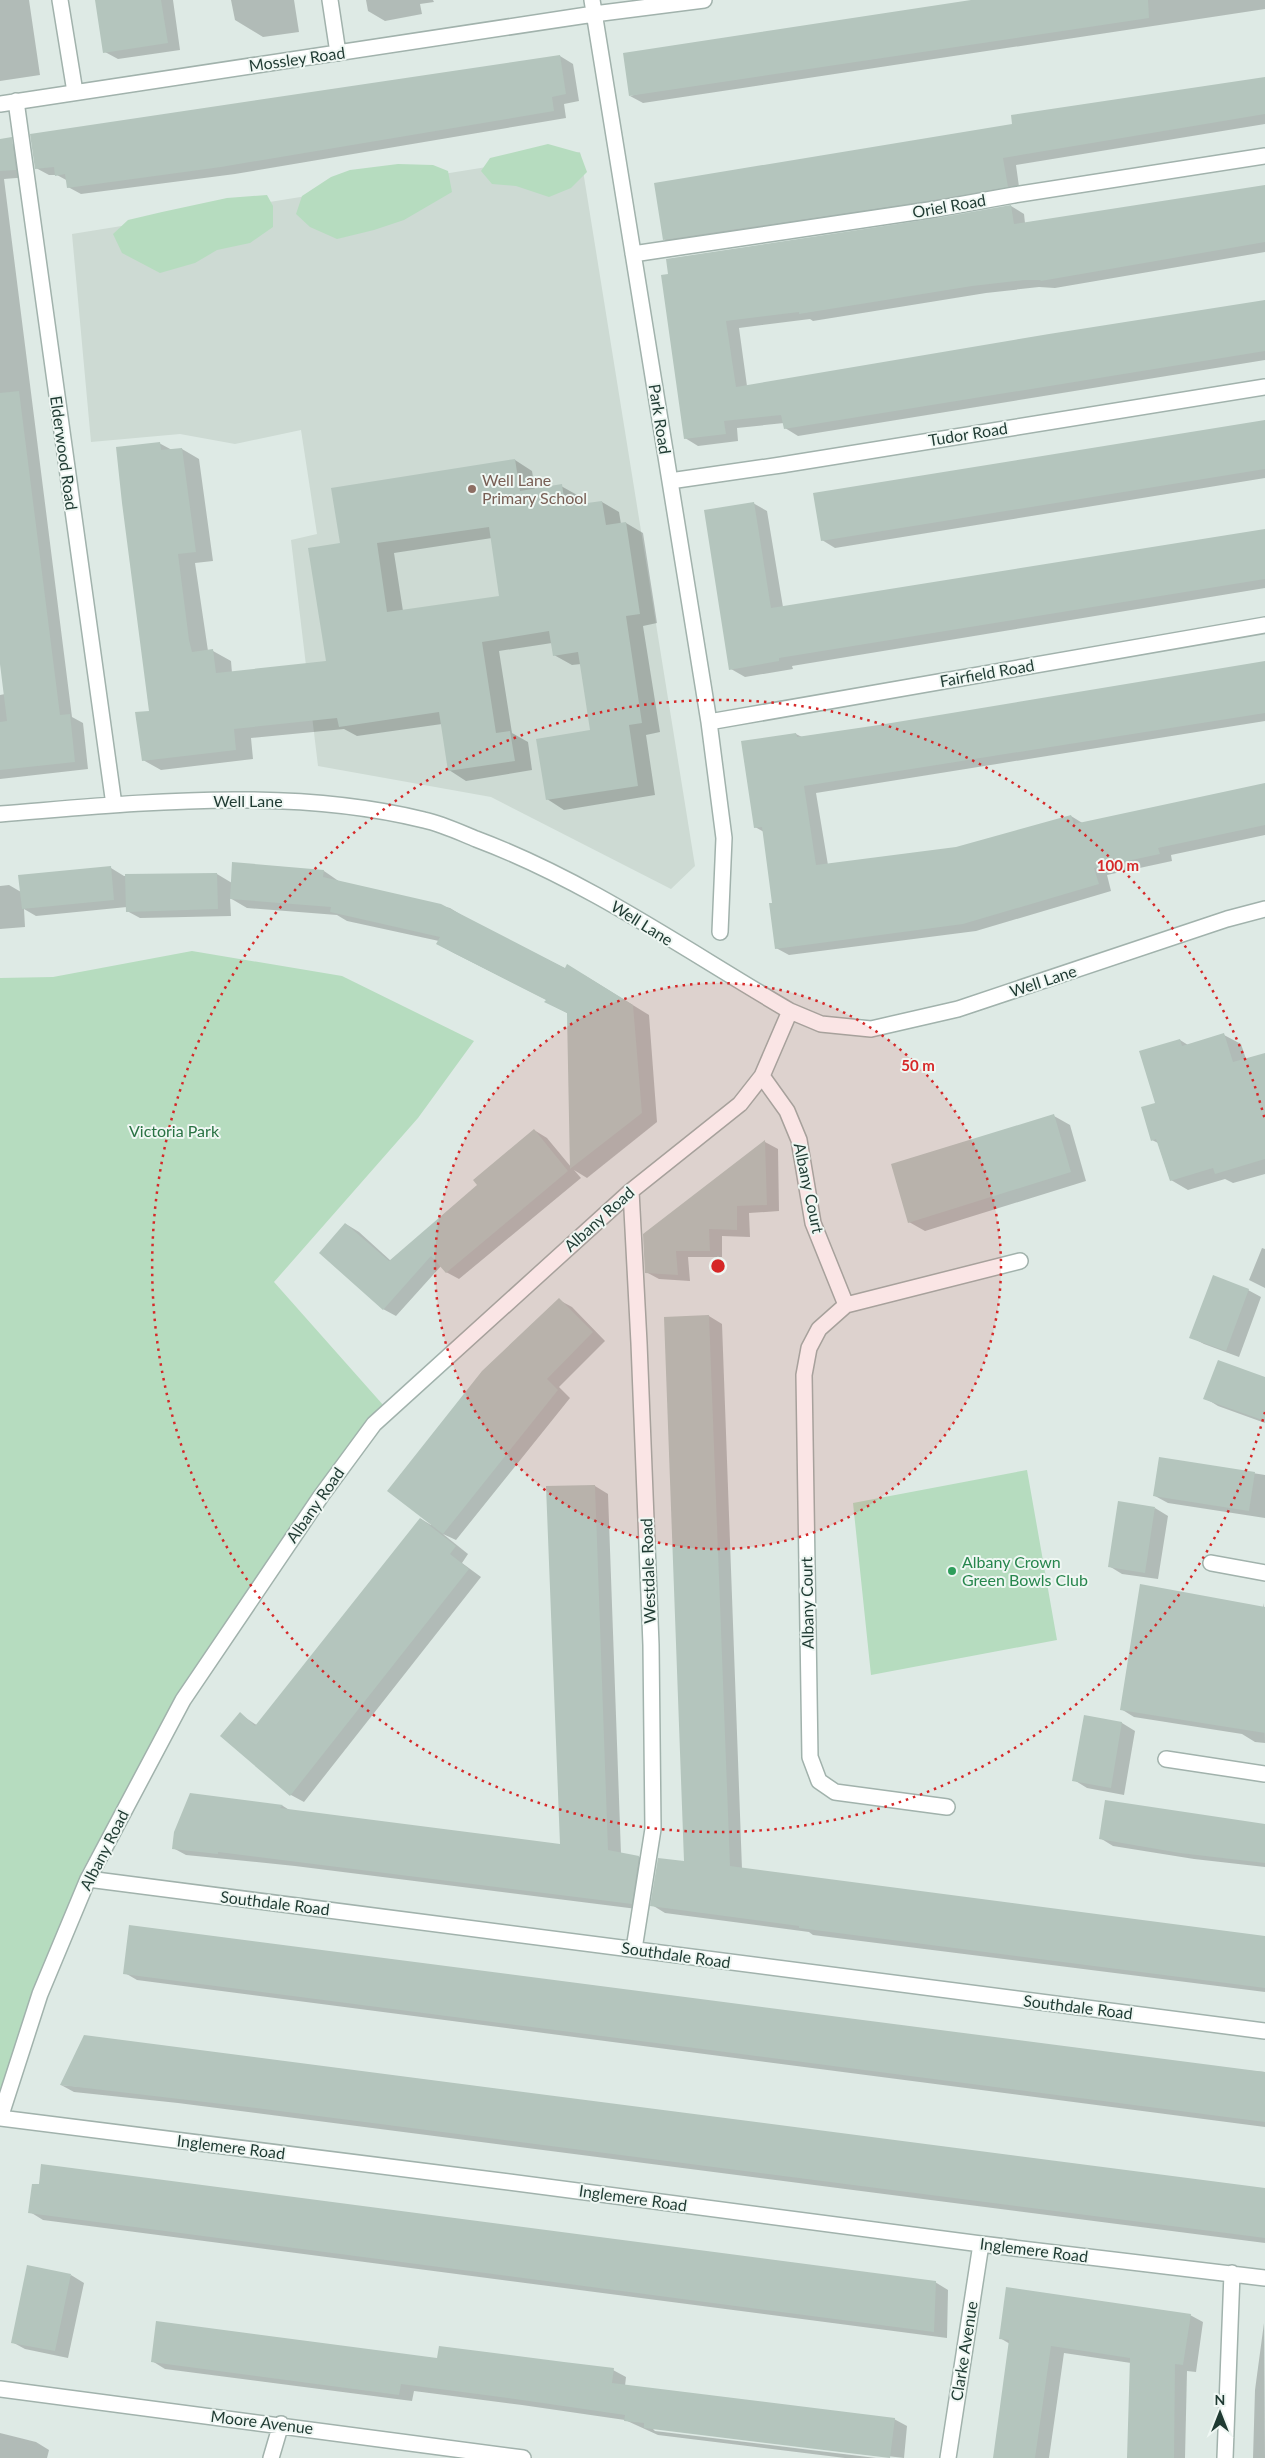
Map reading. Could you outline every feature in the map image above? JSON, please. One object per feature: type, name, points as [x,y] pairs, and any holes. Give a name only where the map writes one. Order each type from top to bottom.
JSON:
[{"type":"street","points":[[60,0],[75,92]]},
{"type":"street","points":[[330,0],[338,53]]},
{"type":"street","name":"Mossley Road","points":[[0,104],[338,53],[593,7],[704,0]]},
{"type":"street","name":"Park Road","points":[[593,7],[709,722],[724,838],[720,932]]},
{"type":"street","name":"Elderwood Road","points":[[16,101],[114,805]]},
{"type":"street","name":"Oriel Road","points":[[633,254],[936,209],[1014,194],[1265,156]]},
{"type":"street","name":"Tudor Road","points":[[670,481],[781,466],[1265,387]]},
{"type":"street","name":"Fairfield Road","points":[[709,722],[1265,625]]},
{"type":"street","name":"Well Lane","points":[[0,814],[114,805],[268,799],[356,806],[426,820],[530,860],[606,900],[790,1011],[821,1024],[871,1029],[958,1009],[1227,919],[1265,909]]},
{"type":"street","name":"Albany Road","points":[[0,2118],[40,1994],[88,1879],[183,1700],[289,1542],[374,1424],[631,1191],[740,1104],[762,1076],[790,1011]]},
{"type":"street","name":"Albany Court","points":[[762,1076],[787,1111],[799,1140],[813,1224],[846,1305]]},
{"type":"street","name":"Westdale Road","points":[[631,1191],[651,1645],[653,1829],[634,1949]]},
{"type":"street","name":"Albany Court","points":[[947,1807],[835,1792],[819,1781],[810,1757],[804,1375],[808,1348],[819,1329],[846,1305],[1020,1261]]},
{"type":"street","points":[[1211,1563],[1265,1573]]},
{"type":"street","points":[[1166,1759],[1265,1774]]},
{"type":"street","name":"Southdale Road","points":[[88,1879],[1265,2031]]},
{"type":"street","name":"Inglemere Road","points":[[0,2118],[511,2182],[981,2244],[1265,2278]]},
{"type":"street","name":"Clarke Avenue","points":[[948,2458],[981,2244]]},
{"type":"street","points":[[1225,2458],[1232,2273]]},
{"type":"street","name":"Moore Avenue","points":[[0,2389],[281,2424],[523,2458]]},
{"type":"street","points":[[271,2458],[281,2424]]},
{"type":"shaded area","name":"Well Lane Primary School","points":[[580,152],[695,866],[671,889],[491,797],[318,766],[291,540],[317,534],[301,430],[235,444],[180,434],[91,442],[72,234]]},
{"type":"green space","points":[[548,144],[580,153],[587,172],[571,188],[549,197],[516,186],[492,184],[481,171],[490,158]]},
{"type":"green space","points":[[398,164],[433,165],[448,171],[452,192],[404,220],[337,239],[310,227],[296,214],[302,196],[331,177],[350,170]]},
{"type":"green space","points":[[267,195],[273,206],[273,227],[250,243],[217,250],[195,263],[160,273],[122,253],[113,234],[128,220],[227,198]]},
{"type":"green space","name":"Victoria Park","points":[[192,951],[342,976],[474,1041],[418,1118],[274,1282],[384,1406],[178,1697],[82,1871],[36,1987],[0,2093],[0,978],[53,977]]},
{"type":"green space","name":"Albany Crown Green Bowls Club","points":[[1027,1470],[1057,1640],[871,1675],[853,1503]]},
{"type":"building","points":[[95,0],[161,0],[168,43],[103,53]]},
{"type":"building","points":[[971,0],[1148,0],[1149,18],[629,96],[623,53]]},
{"type":"building","points":[[560,55],[566,94],[552,97],[554,111],[221,167],[67,188],[65,174],[55,176],[54,167],[35,169],[30,134]]},
{"type":"building","points":[[1265,77],[1265,114],[1003,158],[1008,187],[934,200],[663,240],[654,183],[1012,124],[1011,115]]},
{"type":"building","points":[[12,137],[16,170],[0,171],[0,139]]},
{"type":"building","points":[[1265,185],[1265,242],[1041,281],[1025,280],[972,286],[799,314],[799,312],[726,321],[736,387],[1049,334],[1265,300],[1265,351],[784,429],[781,415],[724,421],[726,434],[684,439],[661,275],[668,274],[666,259],[1011,205],[1014,224]]},
{"type":"building","points":[[19,391],[60,715],[70,714],[75,762],[0,770],[0,722],[7,721],[0,664],[0,393]]},
{"type":"building","points":[[1265,420],[1265,469],[821,541],[813,493]]},
{"type":"building","points":[[160,442],[161,450],[182,448],[196,552],[178,554],[189,640],[192,652],[213,649],[216,673],[326,661],[308,548],[340,543],[331,488],[515,459],[520,491],[562,484],[565,506],[602,501],[606,525],[626,522],[640,614],[626,616],[642,723],[629,725],[638,786],[546,800],[536,739],[590,730],[578,652],[553,656],[549,631],[482,642],[496,733],[510,731],[515,761],[448,771],[439,712],[339,727],[337,718],[234,729],[236,750],[142,761],[135,712],[149,711],[116,447]],"holes":[[[489,527],[499,596],[387,612],[377,543]]]},
{"type":"building","points":[[754,502],[771,608],[1265,529],[1265,579],[779,658],[779,661],[729,670],[704,510]]},
{"type":"building","points":[[1265,661],[1265,713],[804,786],[816,865],[956,847],[1071,815],[1074,824],[1265,783],[1265,825],[1158,848],[1160,854],[1094,868],[1099,884],[963,924],[775,949],[769,903],[772,903],[762,827],[754,828],[741,741],[796,733],[797,737],[879,725]]},
{"type":"building","points":[[232,862],[324,870],[323,877],[441,904],[565,968],[567,964],[633,1005],[642,1113],[570,1169],[567,1013],[544,1002],[546,1000],[436,944],[440,937],[330,912],[331,907],[230,899]]},
{"type":"building","points":[[111,866],[114,900],[22,909],[18,875]]},
{"type":"building","points":[[217,873],[218,909],[126,912],[125,874]]},
{"type":"building","points":[[1224,1033],[1233,1062],[1265,1053],[1265,1159],[1215,1174],[1213,1168],[1170,1181],[1156,1139],[1151,1141],[1141,1107],[1155,1103],[1139,1051],[1180,1039],[1182,1046]]},
{"type":"building","points":[[1054,1114],[1071,1172],[908,1223],[891,1164]]},
{"type":"building","points":[[534,1129],[568,1171],[446,1273],[431,1256],[383,1310],[319,1253],[345,1223],[389,1261],[477,1185],[473,1180]]},
{"type":"building","points":[[765,1140],[767,1205],[737,1206],[737,1230],[709,1229],[710,1251],[676,1251],[678,1275],[645,1273],[643,1234]]},
{"type":"building","points":[[1213,1275],[1249,1289],[1226,1351],[1189,1338]]},
{"type":"building","points":[[559,1298],[593,1332],[547,1379],[558,1390],[443,1534],[387,1491],[482,1371]]},
{"type":"building","points":[[709,1315],[730,1866],[1265,1936],[1265,1988],[799,1928],[799,1926],[650,1906],[658,1858],[684,1861],[664,1317]]},
{"type":"building","points":[[1218,1360],[1265,1377],[1265,1421],[1203,1399]]},
{"type":"building","points":[[1159,1457],[1255,1472],[1249,1511],[1153,1496]]},
{"type":"building","points":[[595,1485],[608,1850],[639,1856],[632,1904],[218,1852],[218,1854],[172,1849],[174,1832],[190,1793],[283,1805],[280,1808],[560,1844],[546,1486]]},
{"type":"building","points":[[1118,1501],[1155,1507],[1145,1573],[1108,1567]]},
{"type":"building","points":[[420,1518],[456,1546],[450,1554],[469,1569],[290,1796],[220,1736],[240,1712],[255,1726]]},
{"type":"building","points":[[1140,1584],[1265,1607],[1265,1733],[1120,1710]]},
{"type":"building","points":[[1084,1715],[1122,1722],[1111,1788],[1072,1781]]},
{"type":"building","points":[[1105,1800],[1265,1824],[1265,1863],[1180,1853],[1099,1839]]},
{"type":"building","points":[[129,1925],[1265,2072],[1265,2122],[123,1974]]},
{"type":"building","points":[[84,2035],[1265,2188],[1265,2238],[256,2108],[60,2085]]},
{"type":"building","points":[[41,2164],[936,2281],[934,2332],[28,2213],[32,2184],[39,2184]]},
{"type":"building","points":[[27,2265],[71,2274],[55,2351],[11,2343]]},
{"type":"building","points":[[1006,2287],[1191,2314],[1183,2365],[1175,2364],[1174,2458],[1127,2458],[1130,2358],[1051,2346],[1035,2458],[993,2458],[1009,2340],[999,2339]]},
{"type":"building","points":[[156,2321],[437,2358],[439,2346],[614,2368],[612,2383],[895,2418],[890,2458],[644,2428],[644,2423],[624,2421],[625,2415],[401,2384],[399,2395],[151,2362]]},
{"type":"place","name":"Well Lane Primary School","points":[[472,489]]},
{"type":"place","name":"Albany Crown Green Bowls Club","points":[[952,1571]]}]
